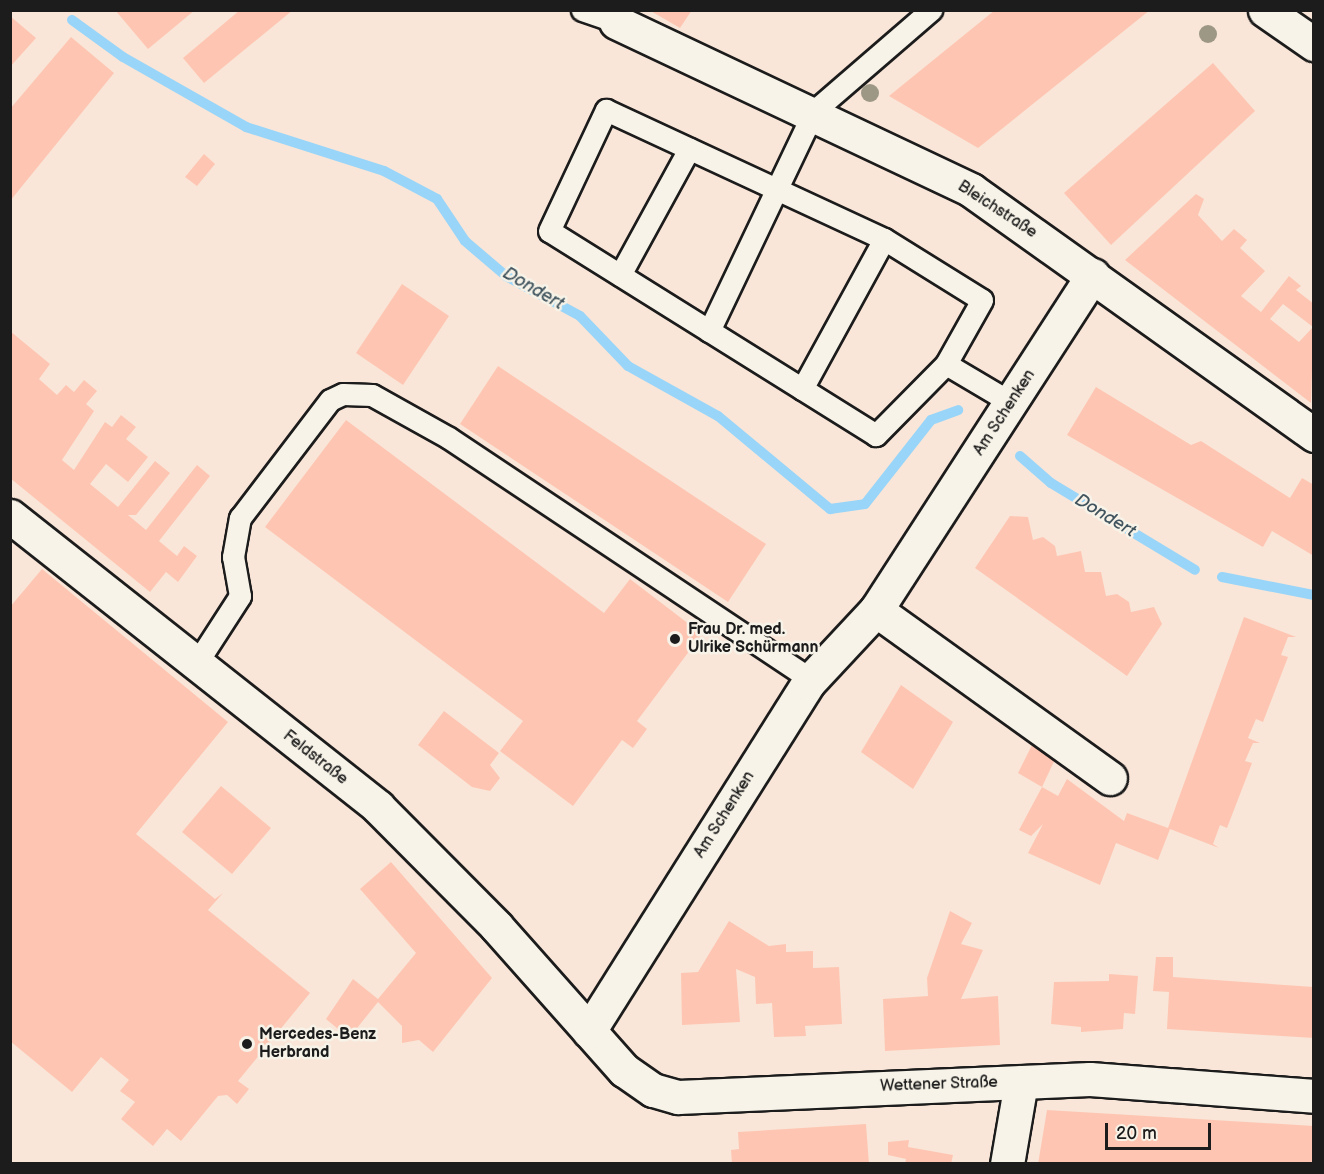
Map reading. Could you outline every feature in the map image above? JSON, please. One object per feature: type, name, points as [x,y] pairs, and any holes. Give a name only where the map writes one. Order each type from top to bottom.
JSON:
[{"type":"street","points":[[1264,10],[1314,44]]},
{"type":"street","name":"Bleichstraße","points":[[616,22],[814,111],[971,190],[1314,435]]},
{"type":"street","name":"Am Schenken","points":[[589,1031],[812,680],[876,610],[1093,275]]},
{"type":"street","name":"Feldstraße","points":[[10,516],[378,807],[496,926],[589,1031]]},
{"type":"street","points":[[876,610],[1110,778]]},
{"type":"street","name":"Wettener Straße","points":[[589,1031],[624,1070],[653,1090],[678,1097],[1090,1079],[1314,1096]]},
{"type":"street","points":[[1007,1164],[1022,1082]]},
{"type":"lane","points":[[582,10],[616,22]]},
{"type":"lane","points":[[709,331],[814,111],[931,10]]},
{"type":"lane","points":[[606,110],[689,149],[884,239],[982,300],[946,364],[876,435],[549,231],[606,110]]},
{"type":"lane","points":[[620,275],[689,149]]},
{"type":"lane","points":[[802,389],[884,239]]},
{"type":"lane","points":[[946,364],[1012,403]]},
{"type":"lane","points":[[196,664],[240,596],[233,557],[240,518],[330,400],[343,394],[372,395],[449,438],[812,680]]},
{"type":"building","points":[[115,10],[195,10],[148,49]]},
{"type":"building","points":[[240,10],[293,10],[204,83],[183,58]]},
{"type":"building","points":[[649,10],[692,10],[680,28]]},
{"type":"building","points":[[995,10],[1150,10],[978,148],[889,96]]},
{"type":"building","points":[[10,16],[36,38],[10,67]]},
{"type":"building","points":[[71,37],[114,73],[10,201],[10,109]]},
{"type":"building","points":[[1213,63],[1255,111],[1111,245],[1064,193]]},
{"type":"building","points":[[204,154],[215,164],[197,186],[185,177]]},
{"type":"building","points":[[1196,194],[1204,199],[1198,215],[1222,241],[1234,229],[1247,240],[1240,248],[1265,271],[1241,296],[1261,312],[1289,276],[1301,286],[1296,290],[1314,304],[1311,403],[1125,260]],"holes":[[[1283,304],[1313,327],[1299,342],[1270,319]]]},
{"type":"building","points":[[402,284],[449,316],[403,385],[356,353]]},
{"type":"building","points":[[10,331],[50,364],[39,379],[57,395],[66,385],[74,392],[84,380],[97,391],[86,404],[94,411],[62,460],[74,470],[105,422],[112,427],[121,415],[136,427],[126,439],[148,457],[128,482],[106,464],[90,484],[118,507],[155,461],[170,473],[136,515],[128,515],[146,530],[197,465],[210,476],[159,541],[177,556],[184,546],[197,556],[178,582],[166,572],[150,592],[10,478]]},
{"type":"building","points":[[498,366],[766,544],[728,602],[460,424]]},
{"type":"building","points":[[1096,387],[1191,445],[1201,441],[1290,498],[1302,478],[1314,485],[1314,556],[1272,531],[1263,547],[1067,435]]},
{"type":"building","points":[[346,420],[604,613],[630,579],[702,634],[637,721],[647,729],[633,748],[622,740],[573,806],[500,751],[523,721],[265,527]]},
{"type":"building","points":[[1010,516],[1028,517],[1033,540],[1043,537],[1055,546],[1057,556],[1081,551],[1085,572],[1101,572],[1106,596],[1117,594],[1129,602],[1131,612],[1154,607],[1162,624],[1127,676],[975,568]]},
{"type":"building","points":[[42,569],[228,722],[136,834],[215,899],[223,893],[208,910],[310,993],[238,1081],[249,1089],[237,1104],[227,1095],[218,1096],[181,1141],[167,1129],[153,1146],[121,1119],[135,1102],[120,1091],[129,1080],[101,1057],[72,1092],[10,1041],[10,607]]},
{"type":"building","points":[[1244,617],[1296,637],[1288,637],[1281,655],[1288,657],[1263,722],[1256,719],[1248,738],[1260,743],[1253,743],[1245,761],[1252,763],[1227,828],[1220,825],[1213,844],[1219,848],[1170,829],[1158,860],[1116,843],[1100,885],[1028,853],[1043,824],[1031,836],[1019,830],[1042,787],[1058,796],[1067,779],[1124,821],[1127,813],[1168,828]]},
{"type":"building","points":[[901,685],[953,722],[913,789],[861,752]]},
{"type":"building","points":[[444,711],[499,753],[490,765],[500,778],[490,791],[472,787],[418,745]]},
{"type":"building","points":[[1035,739],[1058,753],[1042,787],[1018,773]]},
{"type":"building","points":[[221,786],[271,828],[232,874],[182,832]]},
{"type":"building","points":[[391,862],[492,978],[433,1052],[419,1040],[402,1043],[402,1026],[378,1002],[349,1038],[326,1019],[353,979],[378,999],[416,953],[360,889]]},
{"type":"building","points":[[950,911],[972,923],[961,944],[983,950],[961,999],[998,996],[1000,1045],[885,1051],[883,999],[928,996],[927,978]]},
{"type":"building","points":[[729,921],[769,946],[786,944],[786,952],[813,951],[813,968],[839,967],[842,1024],[805,1026],[806,1036],[774,1037],[772,1003],[756,1004],[755,977],[736,969],[740,1022],[682,1025],[681,973],[698,972]]},
{"type":"building","points":[[1156,957],[1173,957],[1173,977],[1314,987],[1314,1038],[1167,1029],[1169,992],[1153,991]]},
{"type":"building","points":[[1109,974],[1138,976],[1135,1014],[1124,1013],[1123,1029],[1081,1032],[1081,1027],[1051,1024],[1054,982],[1109,981]]},
{"type":"building","points":[[1047,1110],[1314,1126],[1314,1164],[1038,1164]]},
{"type":"building","points":[[866,1124],[869,1164],[732,1164],[731,1150],[739,1149],[738,1132]]},
{"type":"building","points":[[909,1140],[908,1147],[953,1155],[951,1164],[905,1164],[906,1159],[888,1155],[888,1142]]},
{"type":"waterway","name":"Dondert","points":[[72,20],[123,57],[246,127],[384,171],[437,199],[465,241],[506,276],[580,316],[628,366],[718,416],[830,509],[865,504],[931,420],[958,410]]},
{"type":"waterway","name":"Dondert","points":[[1020,456],[1051,483],[1195,570]]},
{"type":"waterway","name":"Dondert","points":[[1222,577],[1314,595]]},
{"type":"place","name":"Frau Dr. med. Ulrike Schürmann","points":[[675,639]]},
{"type":"place","name":"Mercedes-Benz Herbrand","points":[[247,1044]]}]
